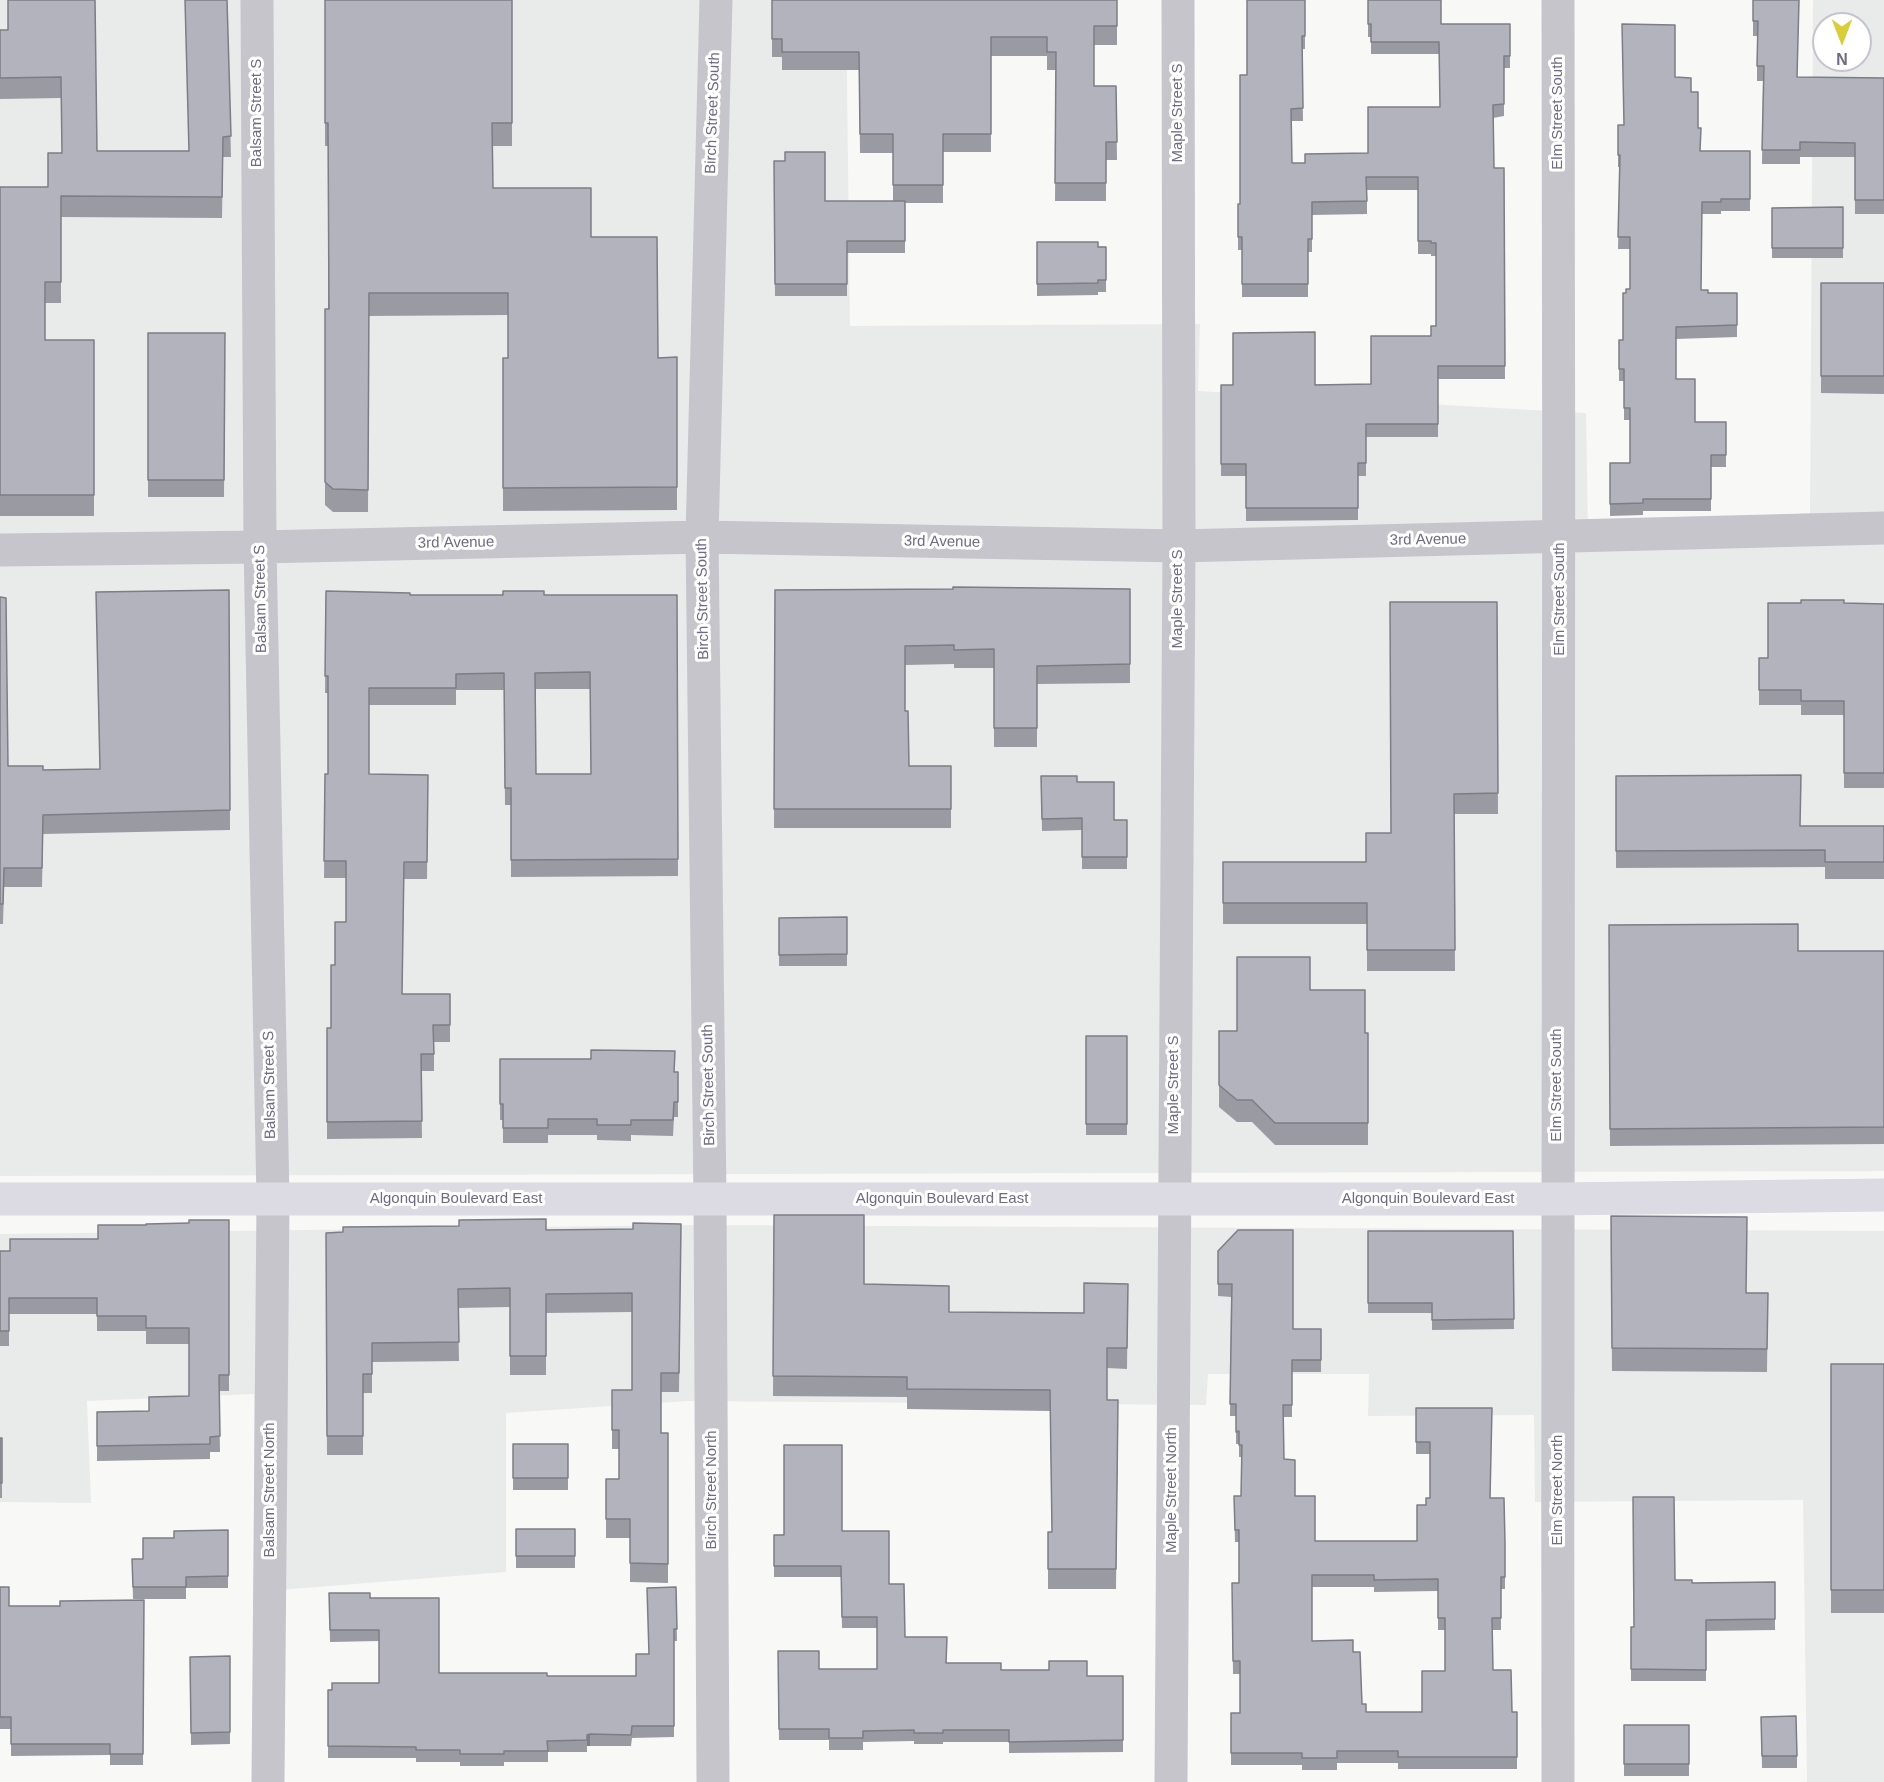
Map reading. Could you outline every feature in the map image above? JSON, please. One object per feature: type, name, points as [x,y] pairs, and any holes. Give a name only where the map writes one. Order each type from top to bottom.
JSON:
[{"type":"main road","name":"Algonquin Boulevard East","points":[[0,1198],[1884,1196]]},
{"type":"street","name":"Balsam Street S","points":[[256,0],[260,547],[273,1198]]},
{"type":"street","name":"Birch Street South","points":[[710,1198],[702,537],[716,0]]},
{"type":"street","name":"Maple Street S","points":[[1173,1198],[1179,546],[1178,0]]},
{"type":"street","name":"Elm Street South","points":[[1557,1198],[1560,537],[1558,0]]},
{"type":"street","name":"3rd Avenue","points":[[0,550],[260,547],[702,537],[1179,546],[1884,528]]},
{"type":"street","name":"Balsam Street North","points":[[268,1782],[273,1198]]},
{"type":"street","name":"Birch Street North","points":[[710,1198],[713,1782]]},
{"type":"street","name":"Maple Street North","points":[[1171,1782],[1173,1198]]},
{"type":"street","name":"Elm Street North","points":[[1557,1198],[1558,1782]]},
{"type":"shaded area","points":[[0,0],[846,0],[850,326],[1200,324],[1198,391],[1586,413],[1588,526],[1810,513],[1813,72],[1872,72],[1872,12],[1813,12],[1813,0],[1884,0],[1884,1171],[0,1176]]},
{"type":"shaded area","points":[[691,1225],[1884,1231],[1884,1782],[1807,1782],[1803,1500],[1535,1502],[1534,1415],[1368,1416],[1369,1374],[1208,1374],[1206,1405],[688,1401],[506,1413],[506,1572],[254,1592],[254,1394],[87,1401],[91,1503],[0,1502],[0,1234]]},
{"type":"building","points":[[8,0],[95,0],[97,151],[189,151],[185,0],[227,0],[231,136],[223,137],[222,197],[61,196],[61,282],[45,282],[45,340],[94,340],[94,495],[0,495],[0,187],[48,187],[48,153],[62,153],[61,77],[0,78],[0,30],[8,30]]},
{"type":"building","points":[[325,0],[512,0],[512,123],[492,123],[493,188],[591,188],[591,237],[657,237],[658,358],[677,357],[677,487],[503,488],[503,358],[508,358],[508,293],[369,293],[368,490],[333,489],[325,482],[325,309],[329,309]]},
{"type":"building","points":[[772,0],[1117,0],[1117,26],[1094,26],[1094,86],[1116,86],[1117,142],[1106,142],[1106,183],[1055,183],[1056,52],[1047,52],[1047,37],[991,37],[991,134],[943,134],[943,185],[893,185],[893,134],[860,134],[859,52],[782,52],[782,39],[772,39]]},
{"type":"building","points":[[1247,0],[1305,0],[1305,36],[1302,36],[1303,108],[1291,109],[1292,163],[1305,163],[1305,154],[1368,153],[1368,107],[1440,107],[1439,42],[1371,42],[1368,0],[1441,0],[1441,24],[1510,24],[1510,56],[1504,56],[1504,104],[1493,105],[1494,168],[1504,168],[1505,366],[1438,366],[1438,424],[1366,424],[1366,463],[1358,463],[1358,508],[1246,508],[1246,464],[1221,464],[1221,385],[1233,385],[1233,333],[1315,332],[1315,385],[1371,384],[1371,336],[1431,336],[1431,326],[1436,326],[1436,243],[1418,241],[1418,177],[1366,177],[1367,201],[1312,202],[1312,239],[1308,239],[1308,284],[1242,284],[1242,237],[1238,237],[1240,75],[1247,75]]},
{"type":"building","points":[[1753,0],[1799,0],[1797,77],[1884,78],[1884,200],[1855,200],[1855,143],[1800,142],[1800,150],[1762,150],[1764,66],[1757,66],[1758,21],[1753,21]]},
{"type":"building","points":[[1622,24],[1675,25],[1675,77],[1691,78],[1691,92],[1698,92],[1700,151],[1750,151],[1750,199],[1721,199],[1721,202],[1702,202],[1701,290],[1708,290],[1708,293],[1737,293],[1737,325],[1676,327],[1676,379],[1695,379],[1695,422],[1726,422],[1726,455],[1711,455],[1711,499],[1643,499],[1643,503],[1610,504],[1610,463],[1630,463],[1630,408],[1624,408],[1624,369],[1619,369],[1619,340],[1623,340],[1623,293],[1626,293],[1626,289],[1630,289],[1630,237],[1618,237],[1620,155],[1618,155],[1618,125],[1624,125]]},
{"type":"building","points":[[785,152],[825,152],[825,201],[905,201],[905,241],[847,241],[847,284],[775,284],[774,161],[785,161]]},
{"type":"building","points":[[1843,207],[1843,248],[1772,248],[1772,208]]},
{"type":"building","points":[[1037,242],[1098,242],[1098,247],[1106,247],[1106,280],[1098,280],[1098,283],[1037,284]]},
{"type":"building","points":[[1821,283],[1884,283],[1884,376],[1821,376]]},
{"type":"building","points":[[148,333],[225,333],[224,480],[148,480]]},
{"type":"building","points":[[953,587],[1130,589],[1130,664],[1037,666],[1037,728],[994,728],[994,649],[954,650],[954,645],[905,646],[905,711],[908,711],[909,766],[951,766],[951,809],[774,809],[775,590],[953,589]]},
{"type":"building","points":[[229,590],[230,810],[43,815],[42,868],[4,868],[3,904],[0,904],[0,597],[6,598],[8,766],[43,766],[43,770],[100,769],[96,592]]},
{"type":"building","points":[[326,591],[410,593],[410,595],[503,595],[503,591],[544,591],[544,595],[677,595],[678,859],[511,860],[511,788],[505,788],[504,673],[456,674],[456,688],[369,688],[369,774],[428,775],[427,862],[404,862],[402,994],[450,994],[450,1025],[433,1025],[434,1054],[421,1054],[422,1121],[327,1122],[327,1028],[331,1028],[331,965],[335,965],[335,922],[346,922],[346,861],[324,861],[325,774],[328,774],[328,676],[325,676]],"holes":[[[590,672],[591,774],[536,774],[535,673]]]},
{"type":"building","points":[[1801,600],[1844,600],[1844,603],[1884,604],[1884,773],[1844,773],[1844,701],[1801,701],[1801,690],[1759,690],[1759,658],[1768,658],[1768,603],[1801,603]]},
{"type":"building","points":[[1390,602],[1497,602],[1498,793],[1454,794],[1455,950],[1367,950],[1367,903],[1223,903],[1223,862],[1366,862],[1366,833],[1391,833]]},
{"type":"building","points":[[1801,775],[1800,826],[1884,826],[1884,862],[1825,862],[1825,850],[1616,851],[1616,776]]},
{"type":"building","points":[[1041,776],[1077,776],[1077,782],[1114,782],[1114,820],[1127,820],[1127,857],[1082,857],[1082,818],[1042,819]]},
{"type":"building","points":[[847,917],[847,954],[779,955],[779,918]]},
{"type":"building","points":[[1798,924],[1798,951],[1884,951],[1884,1127],[1610,1129],[1609,925]]},
{"type":"building","points":[[1237,957],[1310,957],[1310,990],[1365,990],[1365,1033],[1368,1033],[1368,1123],[1275,1123],[1252,1100],[1237,1100],[1219,1085],[1219,1031],[1237,1031]]},
{"type":"building","points":[[1086,1036],[1127,1036],[1127,1124],[1086,1124]]},
{"type":"building","points":[[591,1050],[675,1051],[674,1072],[678,1072],[678,1102],[674,1102],[673,1120],[631,1120],[631,1125],[597,1125],[597,1119],[548,1119],[548,1128],[503,1128],[503,1104],[500,1104],[500,1059],[591,1059]]},
{"type":"building","points":[[774,1215],[864,1215],[864,1284],[949,1286],[949,1312],[1084,1313],[1084,1283],[1128,1284],[1127,1348],[1107,1348],[1107,1400],[1118,1400],[1116,1569],[1048,1569],[1048,1532],[1052,1532],[1050,1390],[907,1389],[907,1377],[773,1376]]},
{"type":"building","points":[[1611,1216],[1747,1217],[1746,1293],[1768,1293],[1767,1349],[1612,1348]]},
{"type":"building","points":[[546,1219],[546,1230],[633,1229],[633,1223],[681,1224],[679,1373],[661,1373],[661,1433],[668,1433],[668,1564],[630,1563],[630,1519],[606,1519],[606,1479],[619,1479],[619,1430],[612,1430],[612,1390],[632,1390],[632,1293],[546,1294],[546,1356],[510,1356],[510,1288],[458,1289],[459,1342],[372,1343],[372,1374],[363,1374],[363,1436],[327,1436],[326,1233],[343,1232],[343,1227],[459,1226],[459,1220]]},
{"type":"building","points":[[189,1220],[229,1220],[229,1375],[219,1375],[220,1436],[210,1437],[210,1444],[97,1446],[97,1412],[149,1411],[149,1397],[189,1396],[189,1328],[146,1328],[146,1316],[97,1316],[97,1298],[9,1298],[9,1331],[0,1331],[0,1251],[10,1251],[10,1239],[98,1239],[98,1225],[189,1223]]},
{"type":"building","points":[[1238,1230],[1293,1230],[1293,1329],[1321,1329],[1321,1360],[1292,1360],[1292,1405],[1283,1405],[1284,1459],[1295,1460],[1295,1496],[1315,1496],[1315,1541],[1417,1541],[1417,1505],[1426,1505],[1426,1498],[1430,1498],[1430,1442],[1416,1442],[1416,1408],[1492,1408],[1490,1498],[1504,1498],[1505,1543],[1505,1577],[1501,1577],[1501,1618],[1492,1618],[1493,1670],[1511,1670],[1512,1712],[1517,1712],[1517,1757],[1398,1757],[1398,1751],[1337,1751],[1337,1758],[1302,1758],[1302,1753],[1231,1753],[1231,1713],[1240,1713],[1240,1661],[1233,1661],[1232,1583],[1239,1583],[1239,1530],[1235,1530],[1234,1496],[1241,1496],[1242,1445],[1239,1445],[1239,1431],[1236,1432],[1236,1404],[1230,1404],[1232,1284],[1218,1284],[1218,1251]],"holes":[[[1312,1575],[1374,1575],[1374,1580],[1438,1579],[1438,1618],[1445,1618],[1445,1671],[1422,1671],[1422,1712],[1366,1712],[1366,1704],[1362,1704],[1360,1652],[1353,1652],[1353,1640],[1312,1641]]]},
{"type":"building","points":[[1368,1231],[1513,1231],[1514,1319],[1432,1320],[1432,1303],[1368,1303]]},
{"type":"building","points":[[1831,1364],[1884,1364],[1884,1590],[1831,1590]]},
{"type":"building","points":[[0,1438],[2,1438],[2,1483],[0,1483]]},
{"type":"building","points":[[513,1444],[568,1444],[568,1478],[513,1478]]},
{"type":"building","points":[[784,1445],[842,1445],[842,1531],[889,1531],[889,1584],[904,1584],[905,1637],[947,1637],[946,1663],[1001,1663],[1001,1670],[1049,1670],[1049,1661],[1087,1661],[1087,1676],[1123,1676],[1123,1740],[1009,1742],[1009,1730],[943,1730],[943,1733],[914,1733],[914,1730],[863,1731],[863,1738],[829,1738],[829,1729],[779,1729],[778,1651],[819,1651],[819,1669],[877,1669],[877,1617],[842,1617],[841,1566],[774,1566],[774,1535],[784,1535]]},
{"type":"building","points":[[1633,1497],[1674,1497],[1675,1580],[1692,1580],[1692,1583],[1775,1582],[1775,1619],[1706,1620],[1706,1670],[1631,1669],[1631,1627],[1634,1627]]},
{"type":"building","points":[[516,1529],[575,1529],[575,1556],[516,1556]]},
{"type":"building","points":[[228,1530],[228,1576],[186,1577],[186,1587],[133,1587],[132,1559],[143,1559],[143,1538],[174,1538],[174,1531]]},
{"type":"building","points":[[0,1587],[9,1587],[9,1606],[60,1606],[60,1601],[144,1600],[143,1754],[110,1754],[110,1744],[11,1744],[11,1717],[0,1717]]},
{"type":"building","points":[[676,1587],[674,1726],[632,1726],[631,1735],[590,1734],[587,1735],[587,1740],[547,1741],[548,1751],[504,1751],[504,1754],[460,1754],[460,1750],[416,1750],[416,1747],[328,1746],[328,1690],[332,1690],[332,1683],[379,1683],[379,1630],[330,1630],[329,1593],[370,1593],[370,1598],[439,1598],[439,1673],[636,1676],[636,1654],[649,1654],[647,1588]]},
{"type":"building","points":[[230,1656],[230,1732],[191,1733],[190,1657]]},
{"type":"building","points":[[1796,1716],[1797,1756],[1762,1756],[1761,1717]]},
{"type":"building","points":[[1624,1725],[1689,1725],[1689,1764],[1624,1764]]}]
